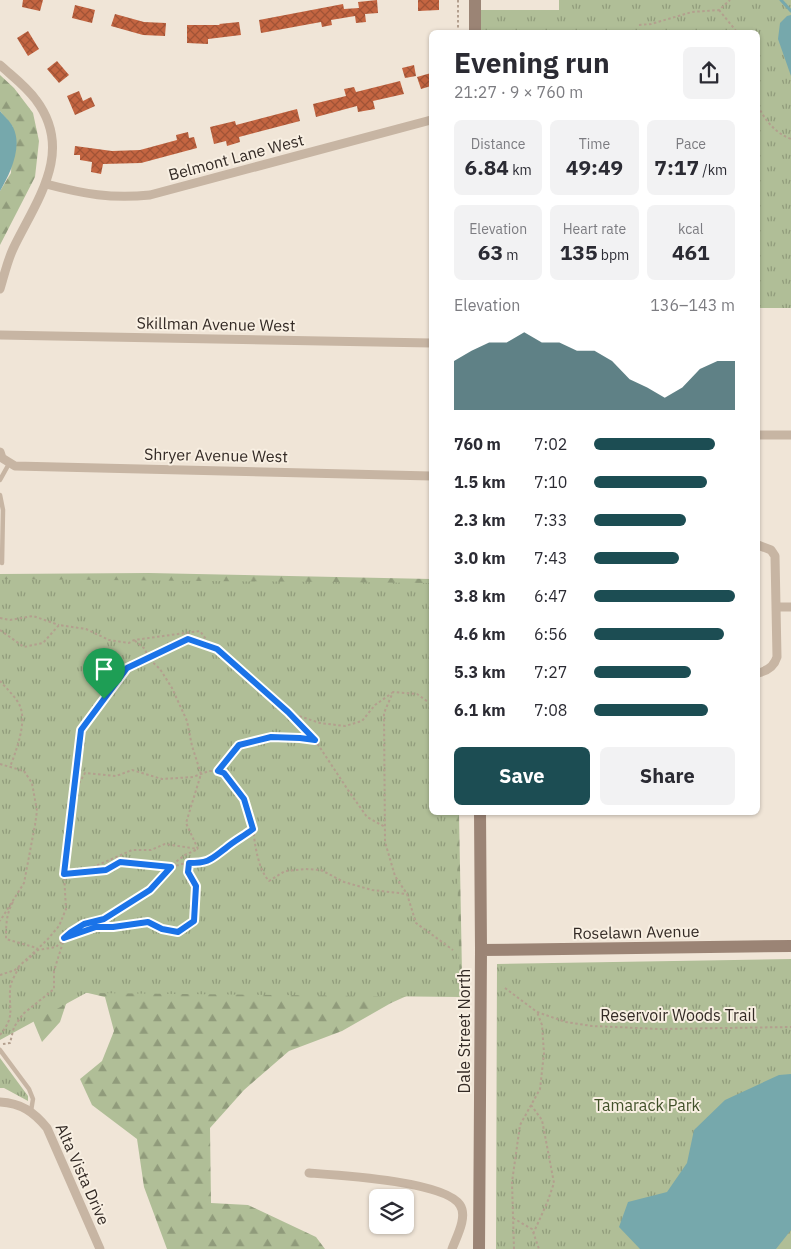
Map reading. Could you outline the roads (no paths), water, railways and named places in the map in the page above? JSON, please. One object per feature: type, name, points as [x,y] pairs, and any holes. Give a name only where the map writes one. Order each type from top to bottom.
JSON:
[{"type":"main road","points":[[475,0],[475,30]]},
{"type":"main road","name":"Dale Street North","points":[[479,1249],[480,815]]},
{"type":"main road","name":"Roselawn Avenue","points":[[481,950],[791,946]]},
{"type":"street","points":[[0,64],[36,100],[43,111],[49,125],[52,154],[46,184],[12,252],[0,289]]},
{"type":"street","name":"Belmont Lane West","points":[[46,184],[108,197],[150,195],[429,121]]},
{"type":"street","name":"Skillman Avenue West","points":[[0,335],[429,343]]},
{"type":"street","points":[[760,435],[791,435]]},
{"type":"street","name":"Shryer Avenue West","points":[[4,458],[15,466],[429,476]]},
{"type":"street","points":[[760,546],[771,550],[775,556],[777,607],[777,657],[772,667],[760,673]]},
{"type":"street","points":[[777,607],[791,607]]},
{"type":"street","points":[[0,1102],[19,1105],[33,1113]]},
{"type":"street","name":"Alta Vista Drive","points":[[33,1113],[47,1128],[100,1249]]},
{"type":"street","points":[[309,1173],[354,1175],[404,1183],[451,1197],[460,1205],[463,1216],[452,1249]]},
{"type":"lane","points":[[0,480],[4,458]]},
{"type":"lane","points":[[0,495],[4,510],[2,563]]},
{"type":"lane","points":[[0,1050],[29,1089],[33,1099],[33,1113]]},
{"type":"water","points":[[791,15],[791,76],[778,39],[780,23],[787,16]]},
{"type":"water","points":[[0,111],[13,127],[17,143],[11,169],[0,191]]},
{"type":"water","points":[[791,1074],[791,1230],[776,1249],[640,1249],[619,1227],[628,1202],[667,1192],[687,1163],[694,1130],[725,1100],[779,1075]]},
{"type":"waterway","points":[[781,0],[791,11]]},
{"type":"park label","name":"Tamarack Park","points":[[647,1105]]}]
